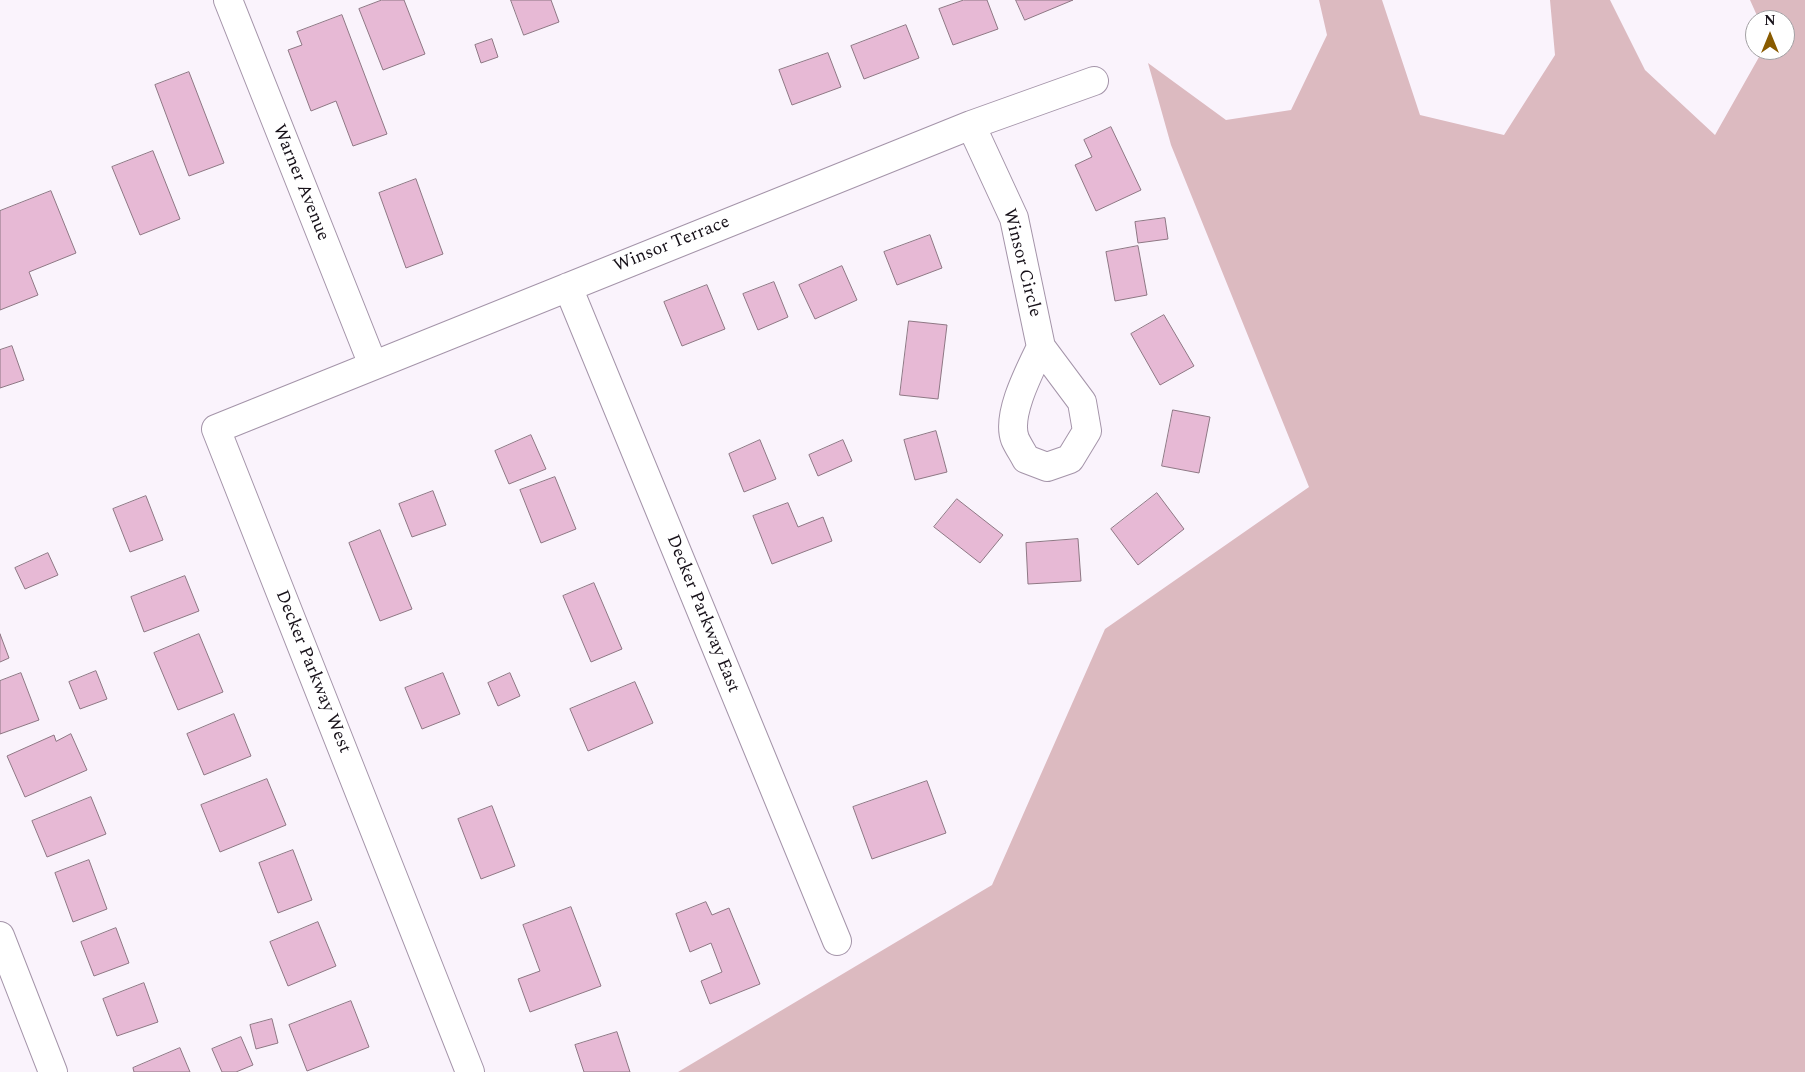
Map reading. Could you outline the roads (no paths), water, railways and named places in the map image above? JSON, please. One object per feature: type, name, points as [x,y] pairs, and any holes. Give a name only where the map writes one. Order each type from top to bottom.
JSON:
[{"type":"street","name":"Warner Avenue","points":[[228,0],[373,365]]},
{"type":"street","name":"Winsor Terrace","points":[[373,365],[971,125],[1094,81]]},
{"type":"street","name":"Winsor Circle","points":[[971,125],[1014,218],[1040,347]]},
{"type":"street","name":"Decker Parkway East","points":[[568,287],[837,941]]},
{"type":"street","name":"Decker Parkway West","points":[[373,365],[216,428],[470,1072]]},
{"type":"street","points":[[0,936],[53,1072]]}]
